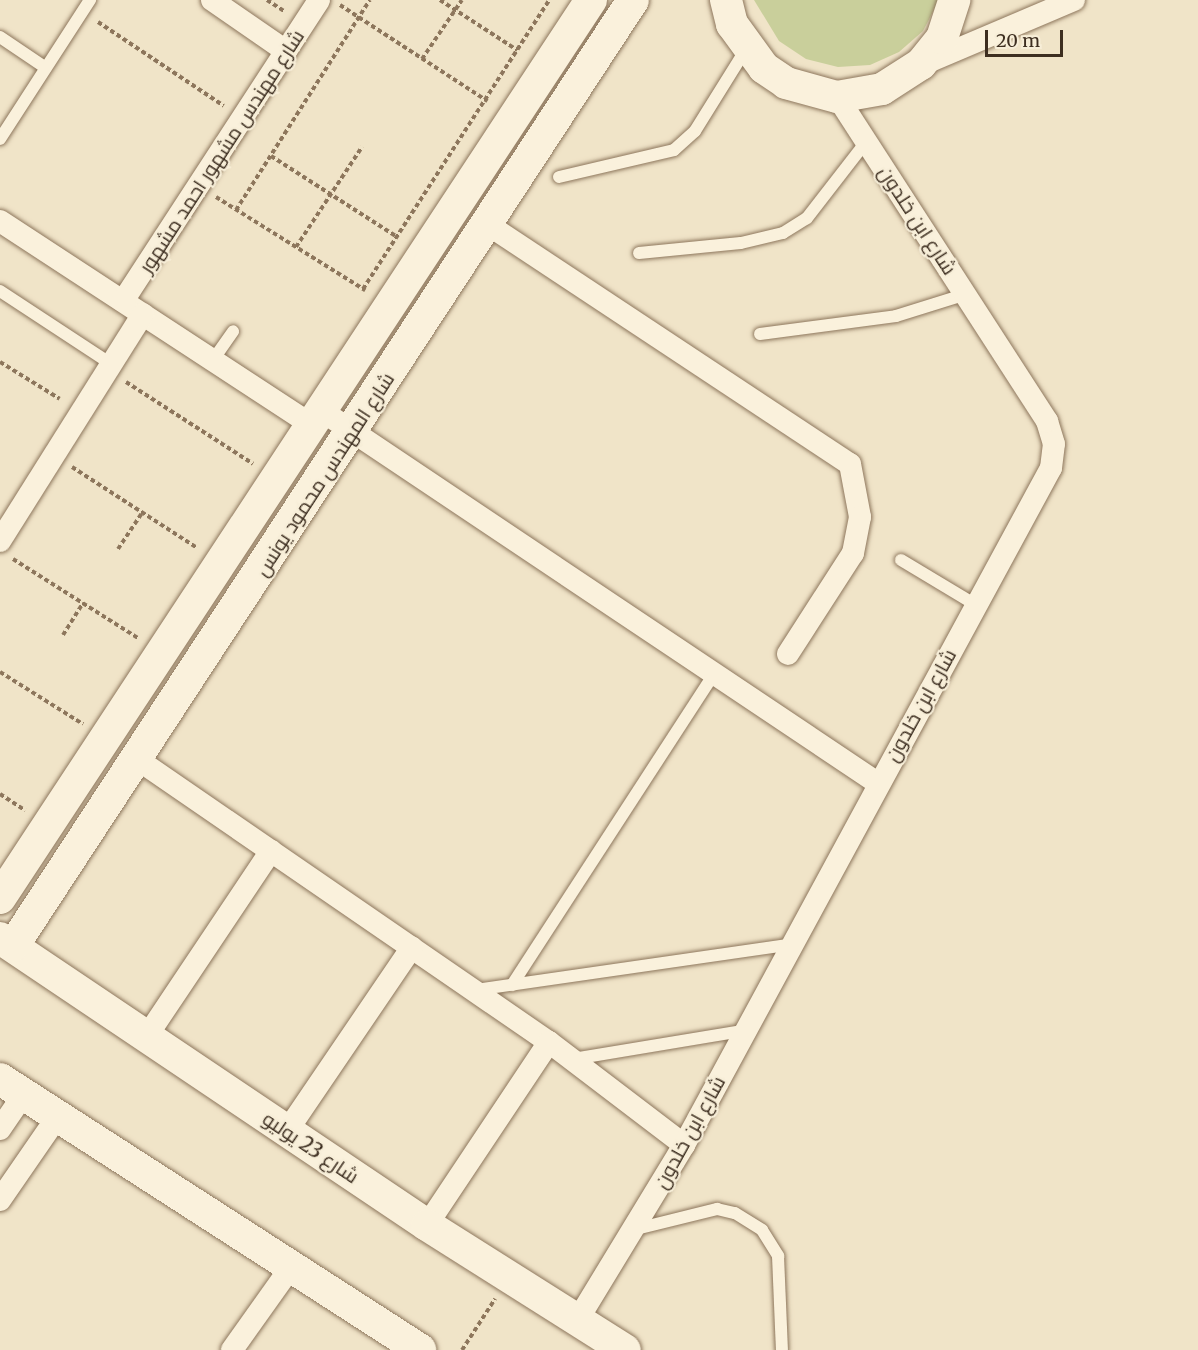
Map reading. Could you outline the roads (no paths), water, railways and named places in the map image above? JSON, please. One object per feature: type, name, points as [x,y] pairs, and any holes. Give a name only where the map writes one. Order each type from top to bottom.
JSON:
[{"type":"street","points":[[212,0],[286,51]]},
{"type":"street","name":"شارع مهندس مشهور احمد مشهور","points":[[123,301],[319,0]]},
{"type":"street","name":"شارع المهندس محمود يونس","points":[[0,898],[591,0]]},
{"type":"street","name":"شارع المهندس محمود يونس","points":[[7,942],[137,759],[633,0]]},
{"type":"street","points":[[726,0],[746,49],[786,83],[837,97],[882,89],[921,64],[1074,0]]},
{"type":"street","points":[[921,64],[942,38],[954,0]]},
{"type":"street","name":"شارع ابن خلدون","points":[[577,1321],[684,1145],[876,782],[1047,479],[1054,444],[1047,420],[837,97]]},
{"type":"street","points":[[0,221],[213,360],[317,418],[352,431],[876,782]]},
{"type":"street","points":[[487,224],[850,464],[860,517],[853,553],[788,654]]},
{"type":"street","points":[[5,549],[54,455],[143,314]]},
{"type":"street","points":[[137,759],[549,1042],[684,1145]]},
{"type":"street","points":[[147,1036],[271,851]]},
{"type":"street","name":"شارع 23 يوليو","points":[[7,942],[427,1225],[625,1350]]},
{"type":"street","points":[[287,1131],[412,947]]},
{"type":"street","points":[[427,1225],[549,1042]]},
{"type":"street","points":[[0,1129],[12,1086],[420,1350]]},
{"type":"street","points":[[0,1200],[58,1116]]},
{"type":"street","points":[[232,1350],[291,1267]]},
{"type":"lane","points":[[0,139],[90,0]]},
{"type":"lane","points":[[0,37],[46,68]]},
{"type":"lane","points":[[559,177],[674,150],[695,130],[746,49]]},
{"type":"lane","points":[[639,252],[741,243],[783,233],[807,218],[866,142]]},
{"type":"lane","points":[[0,291],[110,367]]},
{"type":"lane","points":[[760,334],[896,316],[966,294]]},
{"type":"lane","points":[[213,360],[233,331]]},
{"type":"lane","points":[[901,560],[976,605]]},
{"type":"lane","points":[[512,985],[714,674]]},
{"type":"lane","points":[[474,990],[789,945]]},
{"type":"lane","points":[[572,1059],[744,1031]]},
{"type":"lane","points":[[632,1230],[717,1209],[735,1213],[762,1230],[778,1256],[782,1350]]}]
